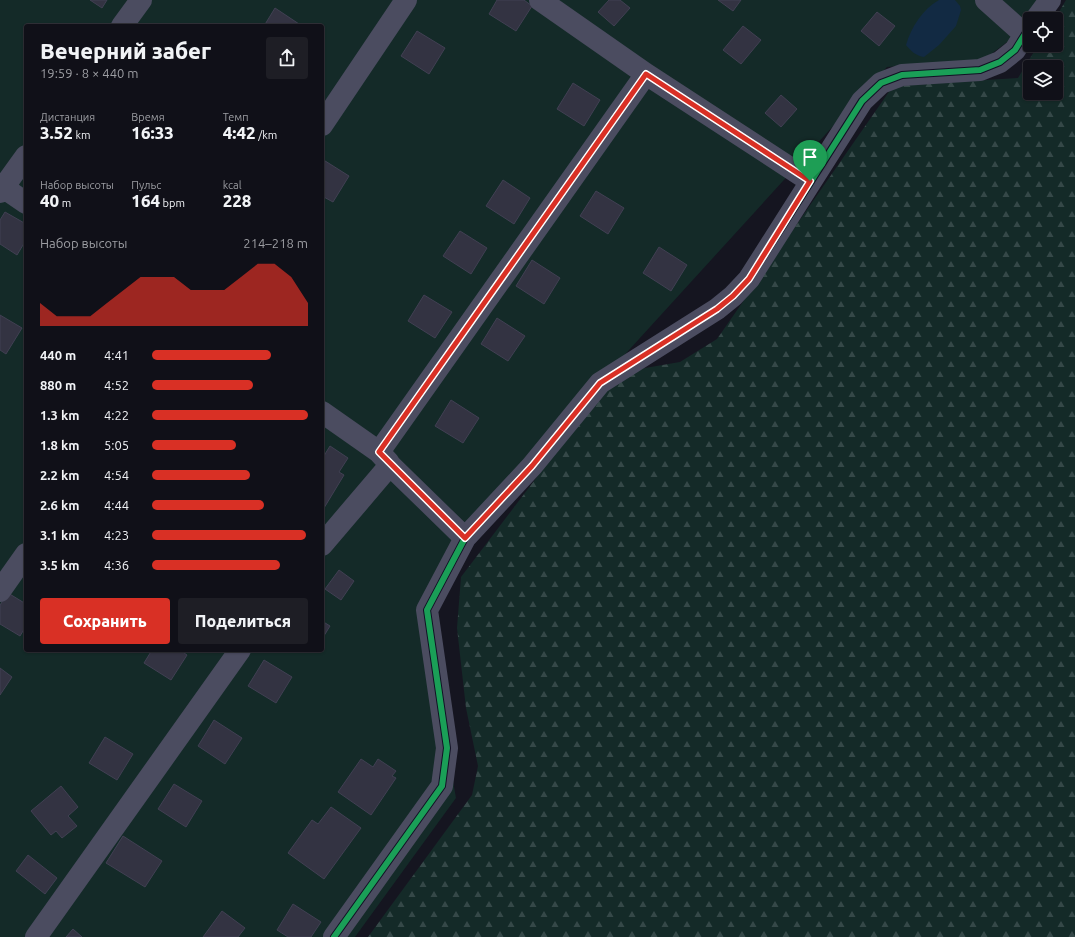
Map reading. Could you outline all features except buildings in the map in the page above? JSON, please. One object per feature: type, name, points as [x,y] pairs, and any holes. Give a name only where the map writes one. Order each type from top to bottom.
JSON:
[{"type":"street","points":[[123,24],[141,0]]},
{"type":"street","points":[[324,122],[406,0]]},
{"type":"street","points":[[540,0],[646,74],[810,181]]},
{"type":"street","points":[[986,0],[1023,22]]},
{"type":"street","points":[[1041,12],[1050,0]]},
{"type":"street","points":[[334,937],[442,786],[447,748],[427,610],[465,538],[532,466],[600,383],[717,309],[733,296],[749,279],[862,101],[881,83],[902,74],[980,70],[1000,62],[1015,50],[1023,37]]},
{"type":"street","points":[[324,542],[384,458],[646,74]]},
{"type":"street","points":[[24,159],[1,188],[24,202]]},
{"type":"street","points":[[324,413],[384,458],[465,538]]},
{"type":"street","points":[[0,591],[24,557]]},
{"type":"street","points":[[36,937],[239,652]]},
{"type":"green space","points":[[0,0],[1051,0],[1041,12],[1023,12],[1023,30],[983,60],[887,67],[495,497],[424,616],[456,798],[355,937],[0,937]]},
{"type":"green space","points":[[1066,0],[1075,0],[1075,937],[368,937],[472,795],[478,766],[466,708],[457,628],[461,577],[616,373],[680,362],[717,339],[893,86],[1018,78],[1023,70],[1023,100],[1063,100],[1063,60],[1029,60],[1034,52],[1063,52],[1063,12],[1059,12]]},
{"type":"water","points":[[939,0],[955,0],[960,6],[961,10],[956,26],[939,45],[924,57],[919,56],[906,45],[908,38],[918,19],[928,8]]},
{"type":"cycle path","points":[[334,937],[442,786],[447,748],[427,610],[465,538],[532,466],[600,383],[717,309],[733,296],[749,279],[862,101],[881,83],[902,75],[980,70],[1000,62],[1015,50],[1023,37]]},
{"type":"cycle path","points":[[379,452],[646,74]]},
{"type":"route","points":[[646,74],[810,181],[749,279],[733,296],[717,309],[600,383],[532,466],[465,538],[379,452],[646,74]]}]
